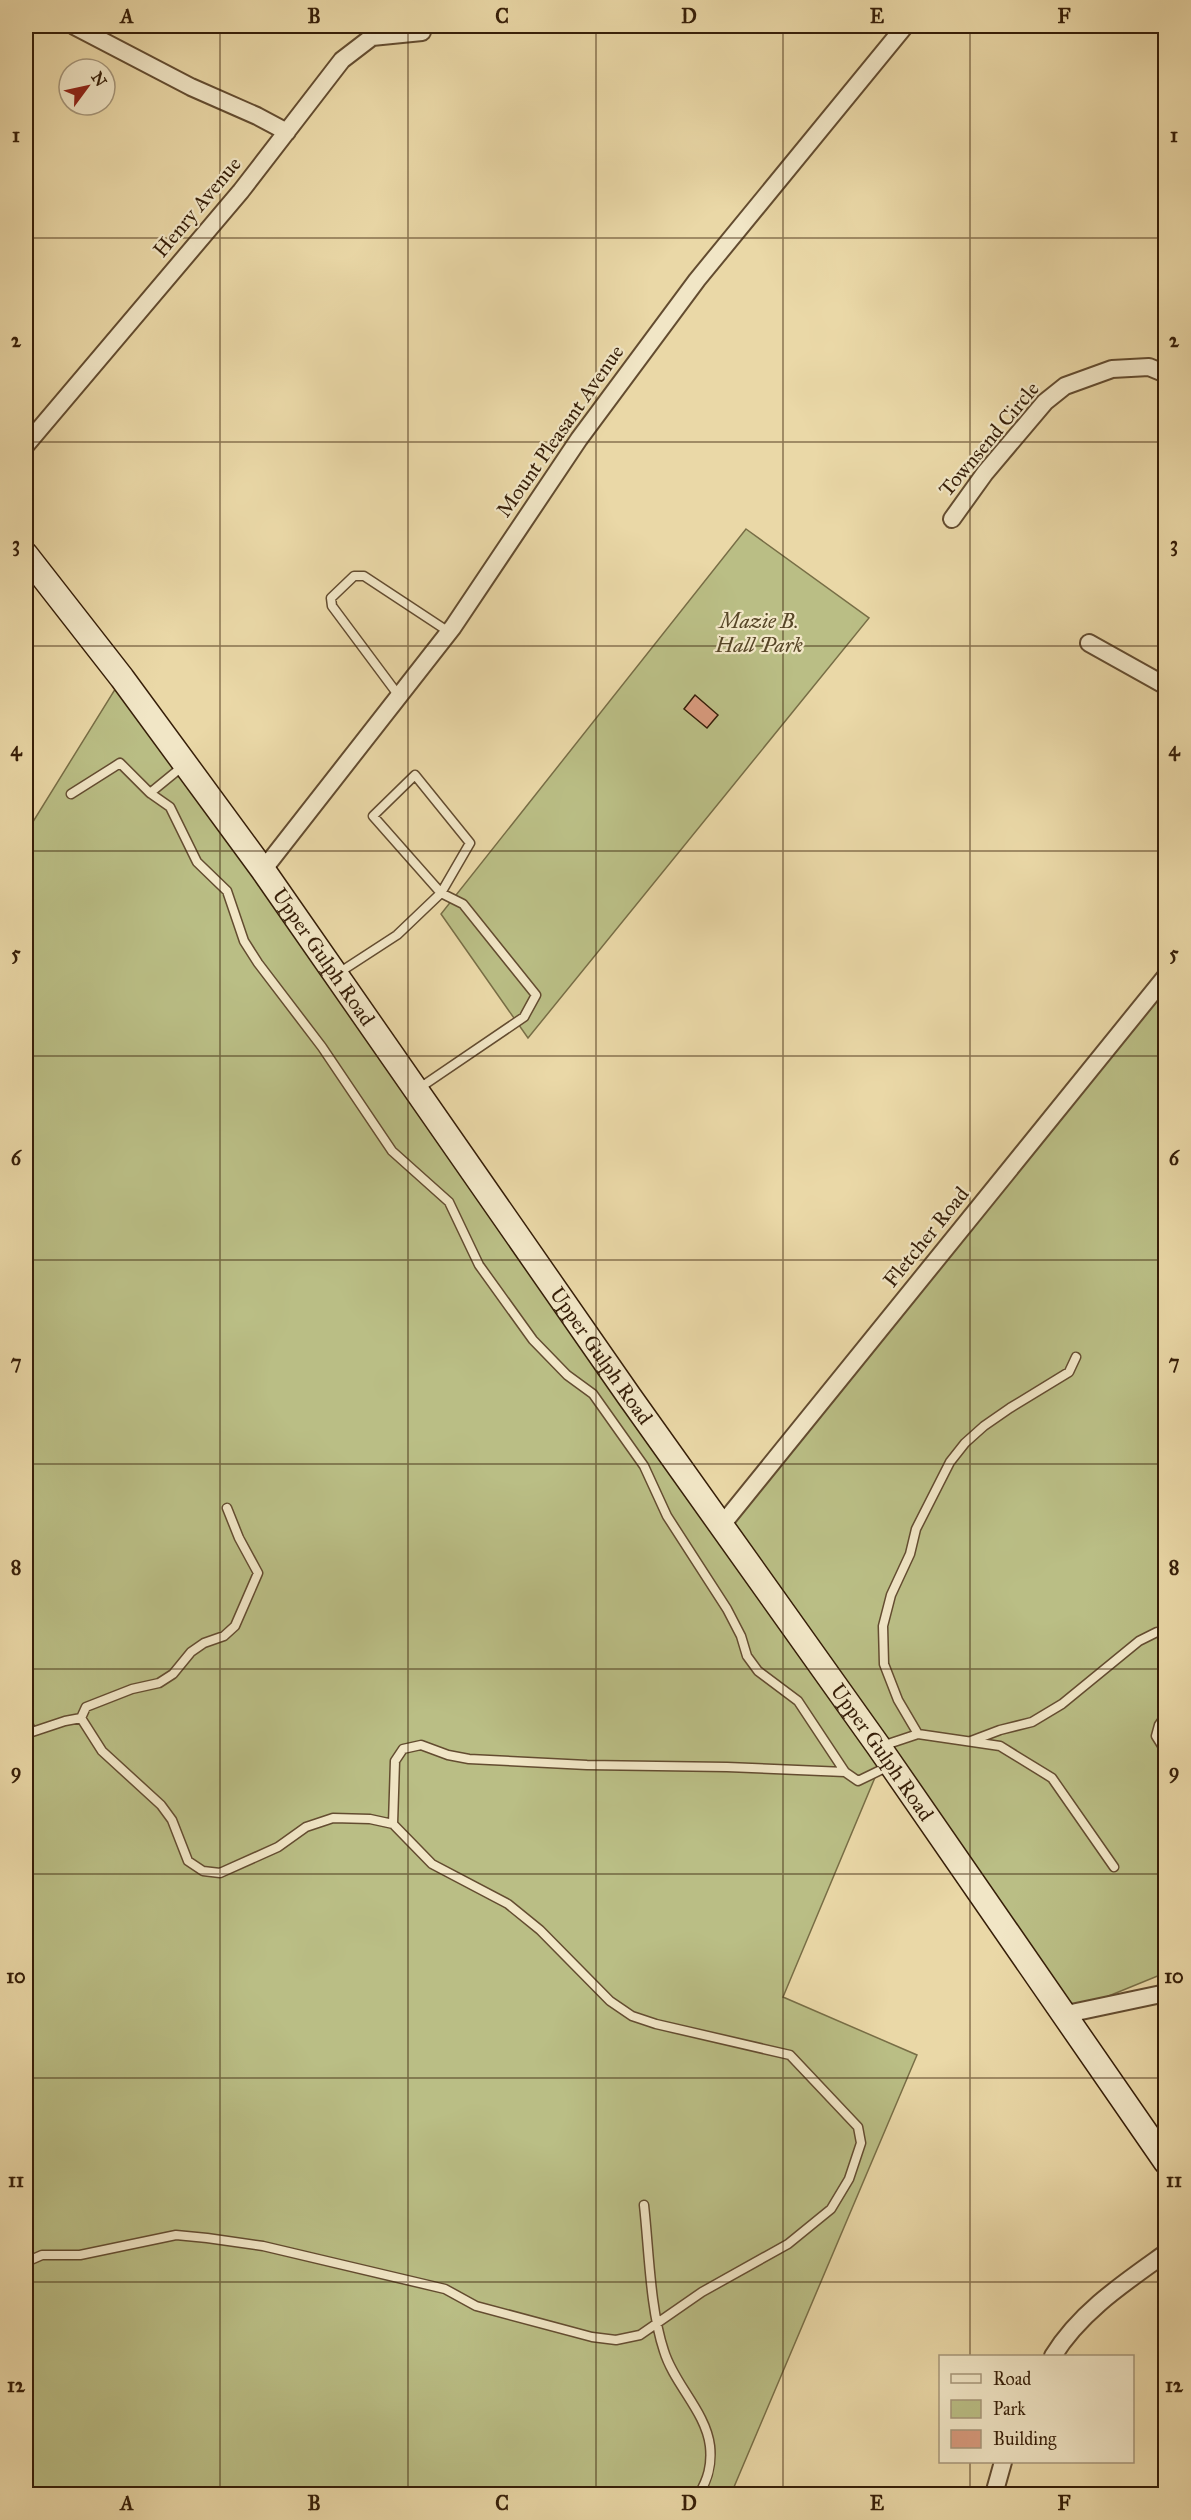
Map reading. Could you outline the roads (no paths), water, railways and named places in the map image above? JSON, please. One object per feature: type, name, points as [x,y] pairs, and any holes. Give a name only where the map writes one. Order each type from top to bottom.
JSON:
[{"type":"street","points":[[74,26],[190,87],[258,116],[287,132]]},
{"type":"street","name":"Mount Pleasant Avenue","points":[[263,870],[449,632],[579,439],[697,280],[905,26]]},
{"type":"street","name":"Henry Avenue","points":[[26,445],[241,191],[342,60],[372,37],[422,32]]},
{"type":"street","name":"Townsend Circle","points":[[952,519],[986,473],[1045,402],[1065,386],[1112,369],[1149,367],[1166,374]]},
{"type":"street","name":"Upper Gulph Road","points":[[26,555],[122,678],[263,870],[721,1526],[885,1756],[1062,2015],[1166,2162]]},
{"type":"street","points":[[1089,643],[1166,686]]},
{"type":"street","name":"Fletcher Road","points":[[721,1526],[1166,976]]},
{"type":"street","points":[[1062,2015],[1166,1993]]},
{"type":"street","points":[[1054,2355],[1081,2320],[1099,2302],[1166,2253]]},
{"type":"street","points":[[993,2494],[1003,2463]]},
{"type":"lane","points":[[399,696],[332,606],[331,598],[354,576],[364,576],[449,632]]},
{"type":"lane","points":[[71,794],[120,763],[150,793],[170,807],[197,862],[227,891],[244,941],[258,963],[322,1047],[392,1151],[449,1202],[462,1224],[479,1265],[533,1340],[567,1375],[593,1395],[644,1466],[667,1516],[727,1609],[741,1636],[747,1656],[758,1671],[798,1701],[845,1772],[858,1782],[885,1756],[918,1734],[1000,1746],[1052,1778],[1114,1867]]},
{"type":"lane","points":[[150,793],[185,764]]},
{"type":"lane","points":[[336,974],[397,935],[441,893],[470,843],[415,775],[373,816],[441,893],[463,904],[536,995],[524,1017],[417,1090]]},
{"type":"lane","points":[[918,1734],[898,1700],[884,1664],[883,1626],[891,1595],[910,1554],[916,1528],[950,1462],[965,1443],[1010,1408],[1069,1372],[1076,1357]]},
{"type":"lane","points":[[81,1719],[86,1707],[166,1679],[191,1652],[204,1643],[224,1636],[235,1626],[258,1573],[239,1538],[227,1508]]},
{"type":"lane","points":[[971,1741],[1000,1730],[1032,1722],[1062,1704],[1139,1641],[1157,1632],[1166,1634]]},
{"type":"lane","points":[[1166,1715],[1158,1725],[1156,1736],[1166,1752]]},
{"type":"lane","points":[[26,1719],[28,1733],[64,1721],[81,1719]]},
{"type":"lane","points":[[26,2262],[42,2255],[88,2254],[176,2235],[263,2246],[445,2289],[476,2306],[592,2337],[616,2340],[640,2335],[702,2292],[788,2244],[831,2209],[849,2179],[861,2143],[858,2127],[790,2055],[656,2024],[632,2016],[610,2001],[540,1930],[508,1904],[432,1864],[393,1824],[370,1819],[333,1818],[306,1827],[278,1847],[220,1873],[203,1871],[188,1861],[172,1820],[161,1805],[102,1751],[81,1719]]},
{"type":"lane","points":[[393,1824],[395,1761],[403,1749],[422,1745],[448,1755],[469,1759],[587,1765],[845,1772]]},
{"type":"lane","points":[[644,2205],[657,2325],[664,2352],[678,2382],[702,2421],[710,2445],[709,2476],[699,2494]]},
{"type":"park label","name":"Mazie B. Hall Park","points":[[759,633]]}]
